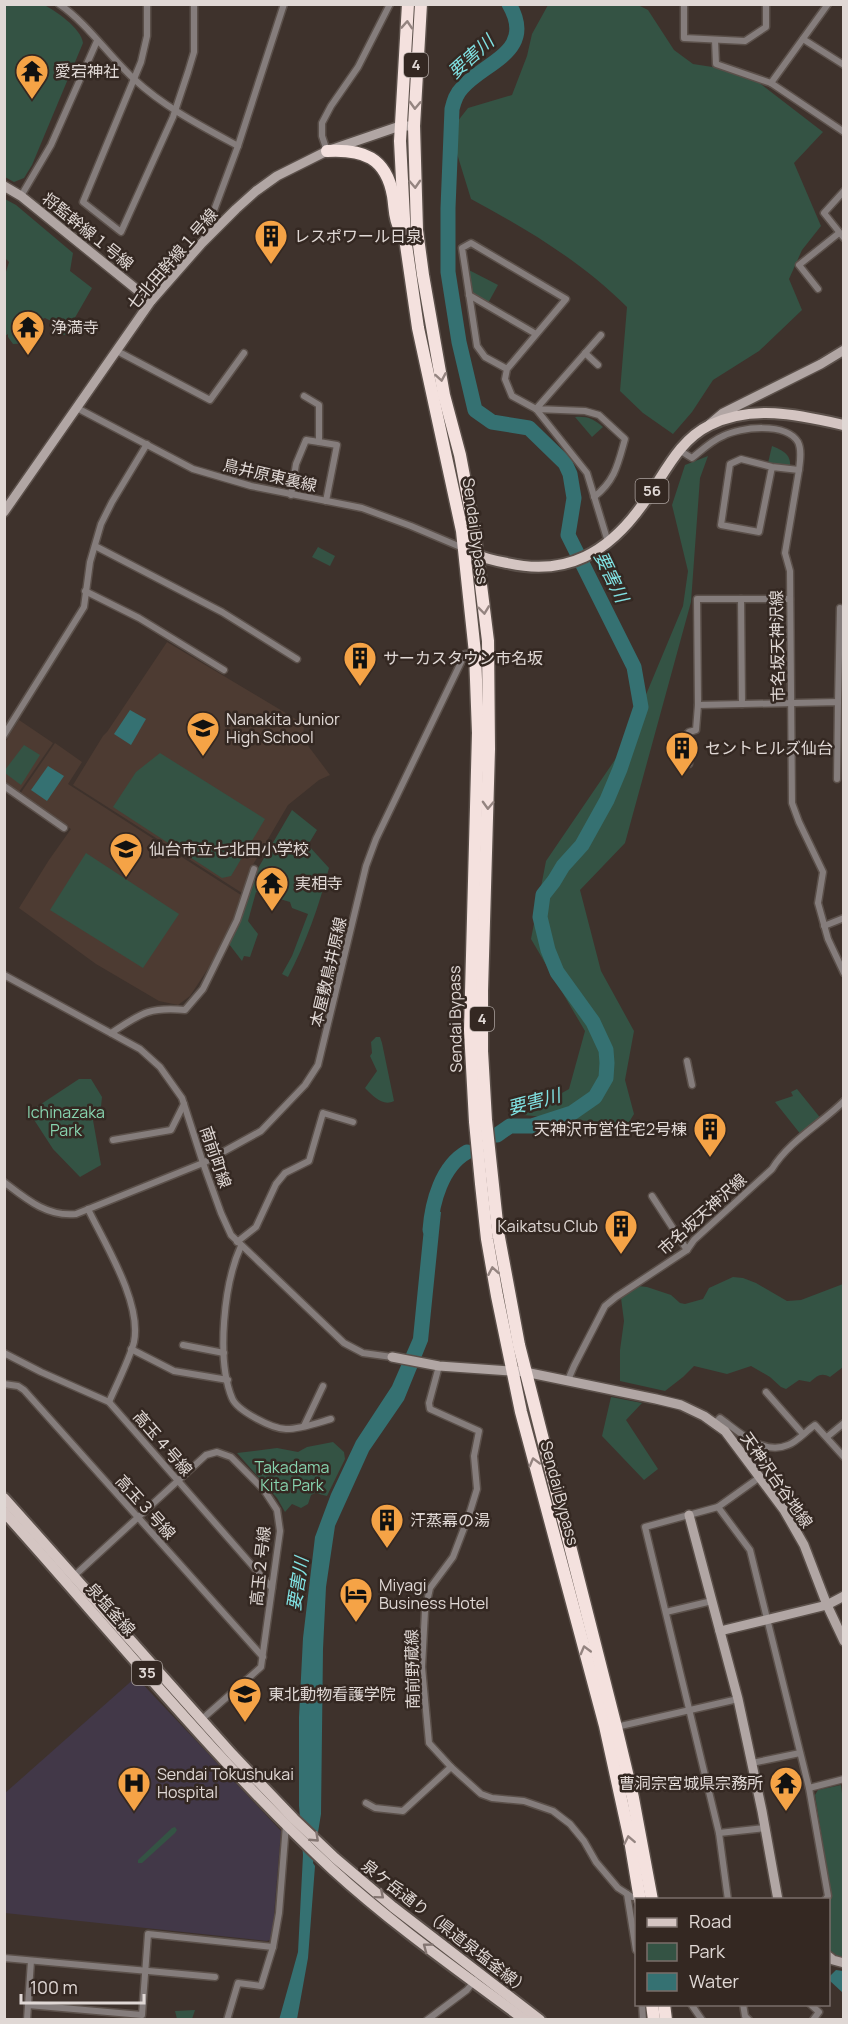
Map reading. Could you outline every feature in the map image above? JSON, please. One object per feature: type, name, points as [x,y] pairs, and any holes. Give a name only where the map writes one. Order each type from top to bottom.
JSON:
[{"type":"highway","name":"4","points":[[400,126],[408,4]]},
{"type":"highway","name":"4","points":[[414,126],[421,4]]},
{"type":"highway","name":"Sendai Bypass","points":[[400,126],[405,238],[418,328],[452,480],[464,549],[475,653],[478,733],[470,1030],[474,1112],[488,1239],[519,1372],[616,1727],[633,1798],[640,1898]]},
{"type":"highway","name":"Sendai Bypass","points":[[414,126],[417,230],[423,274],[444,395],[460,455],[477,555],[488,641],[490,673],[482,1051],[486,1120],[498,1232],[534,1463],[605,1726],[640,1898]]},
{"type":"highway","points":[[327,151],[355,151],[380,164],[390,184],[396,222],[405,238]]},
{"type":"main road","name":"56","points":[[464,549],[513,565],[561,566],[572,563],[593,554],[608,543],[637,512],[679,450],[692,437],[709,426],[729,417],[750,413],[780,414],[843,425]]},
{"type":"main road","name":"35","points":[[4,1498],[74,1576],[198,1723]]},
{"type":"main road","name":"泉塩釜線","points":[[4,1512],[291,1825]]},
{"type":"main road","name":"35","points":[[291,1825],[405,1930],[476,1978],[525,2019]]},
{"type":"main road","name":"泉ケ岳通り（県道泉塩釜線）","points":[[476,1978],[540,2019]]},
{"type":"street","points":[[59,4],[158,100],[238,146]]},
{"type":"street","points":[[147,4],[147,36],[141,62],[83,202],[121,232],[175,111],[194,52],[194,4]]},
{"type":"street","points":[[202,243],[238,146],[284,4]]},
{"type":"street","points":[[327,151],[322,136],[322,123],[358,68],[390,4]]},
{"type":"street","points":[[684,4],[684,38],[745,41],[766,27],[766,4]]},
{"type":"street","points":[[771,83],[828,4]]},
{"type":"street","points":[[803,39],[841,63],[843,55]]},
{"type":"street","points":[[715,40],[716,64],[771,83],[843,132]]},
{"type":"street","points":[[21,196],[51,145],[97,41]]},
{"type":"street","name":"七北田幹線１号線","points":[[4,512],[151,301],[202,243],[256,191],[277,176],[327,151],[400,126],[414,126]]},
{"type":"street","name":"将監幹線１号線","points":[[4,186],[21,196],[151,301]]},
{"type":"street","points":[[818,289],[799,265],[841,235],[824,213],[843,191]]},
{"type":"street","points":[[507,369],[485,357],[477,346],[462,248],[471,243],[566,299],[507,369],[505,379],[512,396],[536,409],[587,473],[608,543]]},
{"type":"street","points":[[469,295],[536,334]]},
{"type":"street","points":[[536,409],[601,335]]},
{"type":"street","points":[[709,426],[723,413],[821,364],[843,350]]},
{"type":"street","points":[[117,351],[210,400],[244,353]]},
{"type":"street","points":[[585,353],[598,365]]},
{"type":"street","points":[[304,396],[319,405],[319,442]]},
{"type":"street","points":[[750,413],[755,398]]},
{"type":"street","name":"鳥井原東裏線","points":[[77,408],[193,469],[251,486],[362,508],[464,549]]},
{"type":"street","points":[[536,409],[585,411],[598,415],[626,439],[614,476],[594,498]]},
{"type":"street","name":"市名坂天神沢線","points":[[679,450],[692,458],[714,440],[753,428],[772,429],[786,433],[794,437],[799,444],[801,456],[785,553],[790,571],[792,803],[823,872],[818,903],[824,926],[843,974]]},
{"type":"street","points":[[291,495],[296,464],[306,440],[337,445],[327,501]]},
{"type":"street","points":[[4,735],[84,607],[85,591],[101,524],[147,444]]},
{"type":"street","points":[[772,467],[759,532],[721,525],[730,464],[741,459],[772,467],[799,470]]},
{"type":"street","points":[[95,546],[222,612],[297,659]]},
{"type":"street","points":[[85,591],[139,618],[224,670]]},
{"type":"street","points":[[689,732],[689,764],[675,753],[677,743],[689,732],[696,730],[698,705],[697,599],[790,599]]},
{"type":"street","points":[[741,599],[742,704]]},
{"type":"street","points":[[837,779],[840,608]]},
{"type":"street","name":"本屋敷鳥井原線","points":[[202,1163],[261,1131],[304,1085],[318,1065],[366,866],[376,839],[465,654],[475,653]]},
{"type":"street","points":[[698,705],[838,702]]},
{"type":"street","points":[[4,786],[64,828]]},
{"type":"street","points":[[111,1033],[137,1016],[154,1009],[185,1010],[203,989],[237,920],[254,869]]},
{"type":"street","points":[[824,926],[843,918]]},
{"type":"street","name":"南前町線","points":[[5,977],[140,1049],[156,1062],[172,1081],[184,1104],[202,1163],[231,1235],[344,1342],[363,1353],[392,1358]]},
{"type":"street","points":[[687,1061],[692,1085]]},
{"type":"street","name":"市名坂天神沢線","points":[[568,1380],[605,1306],[687,1250],[694,1239],[772,1169],[779,1157],[843,1101]]},
{"type":"street","points":[[113,1140],[171,1130],[184,1104]]},
{"type":"street","points":[[331,1419],[285,1429],[252,1416],[233,1400],[228,1380],[223,1334],[229,1282],[239,1244],[256,1227],[276,1184],[285,1173],[309,1161],[323,1113],[353,1122]]},
{"type":"street","points":[[4,1182],[24,1198],[49,1211],[64,1215],[76,1214],[202,1163]]},
{"type":"street","points":[[652,1196],[687,1250]]},
{"type":"street","points":[[88,1209],[127,1289],[134,1322],[134,1342],[109,1402]]},
{"type":"street","points":[[183,1345],[224,1353]]},
{"type":"street","points":[[131,1349],[174,1371],[228,1380]]},
{"type":"street","name":"高玉４号線","points":[[4,1353],[109,1402],[272,1588]]},
{"type":"street","name":"天神沢台谷地線","points":[[392,1358],[436,1366],[519,1372],[568,1380],[681,1405],[704,1416],[715,1423],[731,1439],[784,1510],[797,1533],[843,1641]]},
{"type":"street","name":"南前野蔵線","points":[[436,1366],[429,1403],[430,1410],[479,1431],[474,1456],[477,1489],[453,1557],[430,1588],[425,1611],[422,1666],[429,1743],[481,1794],[492,1798],[524,1801],[553,1811],[570,1824],[584,1841],[596,1862],[618,1888],[640,1898]]},
{"type":"street","name":"高玉３号線","points":[[4,1384],[18,1386],[24,1390],[263,1657]]},
{"type":"street","points":[[304,1426],[322,1386]]},
{"type":"street","points":[[766,1392],[803,1434]]},
{"type":"street","points":[[715,1423],[720,1418],[754,1443],[767,1447],[787,1446],[815,1425],[843,1456]]},
{"type":"street","points":[[827,1437],[843,1423]]},
{"type":"street","name":"高玉２号線","points":[[74,1576],[206,1455],[217,1452],[231,1457],[264,1490],[277,1510],[280,1531],[261,1667],[198,1723]]},
{"type":"street","points":[[729,1898],[719,1833],[645,1527],[718,1507],[759,1477]]},
{"type":"street","points":[[718,1507],[750,1550],[809,1788],[828,1896],[826,1898]]},
{"type":"street","points":[[688,1515],[738,1699],[778,1898]]},
{"type":"street","points":[[720,1631],[827,1605],[843,1596]]},
{"type":"street","points":[[666,1612],[712,1601]]},
{"type":"street","points":[[616,1727],[738,1699]]},
{"type":"street","points":[[752,1763],[800,1752]]},
{"type":"street","points":[[366,1803],[375,1808],[403,1811],[452,1767]]},
{"type":"street","points":[[809,1788],[843,1779]]},
{"type":"street","points":[[227,2019],[238,1983],[261,1986],[273,1947],[291,1825]]},
{"type":"street","points":[[719,1833],[765,1828]]},
{"type":"street","points":[[28,2006],[142,2015],[148,1934],[273,1947]]},
{"type":"street","points":[[4,1958],[215,1977]]},
{"type":"street","points":[[27,2019],[31,1961]]},
{"type":"street","points":[[427,2019],[467,1990],[476,1978]]},
{"type":"street","points":[[692,2006],[702,2019]]},
{"type":"street","points":[[743,2006],[745,2016],[749,2019]]},
{"type":"street","points":[[812,2006],[819,2012],[813,2019]]},
{"type":"shaded area","name":"Nanakita Junior High School","points":[[167,642],[304,724],[303,739],[330,775],[319,780],[288,805],[251,868],[242,893],[73,785],[103,736]]},
{"type":"shaded area","points":[[19,720],[53,743],[19,792],[5,782],[5,742]]},
{"type":"shaded area","name":"仙台市立七北田小学校","points":[[55,743],[82,762],[68,784],[241,895],[234,920],[217,955],[190,996],[178,1005],[159,1001],[96,964],[19,908],[71,829],[20,794]]},
{"type":"shaded area","name":"Sendai Tokushukai Hospital","points":[[136,1677],[281,1831],[272,1939],[267,1941],[5,1913],[4,1794]]},
{"type":"green space","name":"愛宕神社","points":[[5,4],[42,4],[73,26],[83,43],[32,165],[24,178],[14,182],[5,177]]},
{"type":"green space","points":[[548,5],[638,5],[648,10],[674,50],[693,64],[745,72],[823,132],[794,163],[821,226],[802,250],[789,279],[802,310],[759,351],[713,380],[692,412],[673,434],[643,413],[620,391],[627,307],[592,275],[553,247],[471,199],[450,131],[468,108],[512,95],[527,56],[532,34]]},
{"type":"green space","points":[[5,199],[16,205],[73,253],[70,271],[92,288],[65,335],[52,334],[51,321],[45,318],[37,321],[32,343],[13,344],[8,334],[5,336],[5,275],[9,262],[5,258]]},
{"type":"green space","points":[[465,268],[498,285],[487,305],[469,295]]},
{"type":"green space","points":[[575,417],[590,419],[603,427],[592,437]]},
{"type":"green space","points":[[772,446],[787,455],[790,466],[768,463]]},
{"type":"green space","points":[[708,456],[700,478],[691,602],[625,843],[580,890],[601,971],[634,1031],[625,1080],[634,1114],[626,1127],[601,1122],[523,1115],[569,1089],[585,1031],[531,939],[546,861],[625,745],[683,606],[688,571],[672,505],[685,465]]},
{"type":"green space","points":[[318,547],[335,556],[330,566],[312,557]]},
{"type":"green space","points":[[24,745],[40,755],[21,785],[5,773],[5,770]]},
{"type":"green space","points":[[160,753],[265,819],[231,876],[222,878],[113,807],[136,772]]},
{"type":"green space","points":[[292,810],[317,830],[308,845],[329,868],[312,924],[288,977],[282,974],[292,956],[308,914],[292,908],[290,902],[256,892],[248,921],[258,934],[250,957],[244,956],[242,961],[229,944],[257,870]]},
{"type":"green space","points":[[86,853],[179,914],[143,968],[50,910]]},
{"type":"green space","points":[[376,1037],[380,1037],[382,1043],[394,1101],[386,1103],[378,1100],[365,1088],[377,1071],[370,1056],[371,1042]]},
{"type":"green space","name":"Ichinazaka Park","points":[[79,1079],[91,1079],[102,1097],[101,1107],[91,1109],[101,1165],[80,1177],[53,1149],[29,1112]]},
{"type":"green space","points":[[797,1089],[822,1120],[802,1136],[775,1102],[793,1096],[791,1092]]},
{"type":"green space","points":[[733,1277],[756,1283],[787,1301],[801,1300],[843,1284],[843,1367],[830,1377],[819,1375],[810,1382],[799,1380],[786,1389],[751,1366],[727,1374],[694,1366],[665,1391],[620,1381],[620,1350],[624,1321],[621,1298],[638,1286],[671,1295],[680,1303],[685,1304],[703,1299],[709,1288]]},
{"type":"green space","points":[[611,1397],[642,1403],[626,1420],[658,1469],[644,1480],[602,1436]]},
{"type":"green space","name":"Takadama Kita Park","points":[[333,1442],[344,1452],[345,1459],[327,1496],[315,1493],[311,1495],[308,1504],[301,1508],[292,1504],[285,1512],[277,1498],[237,1453],[277,1448],[298,1452],[307,1447]]},
{"type":"green space","points":[[841,1785],[844,1810],[843,1957],[830,1950],[831,1894],[815,1795],[818,1790]]},
{"type":"green space","points":[[175,1827],[177,1830],[175,1833],[142,1863],[138,1863],[138,1860]]},
{"type":"green space","points":[[195,2010],[192,2019],[177,2019],[175,2011]]},
{"type":"water","points":[[130,710],[146,719],[131,745],[114,734]]},
{"type":"water","points":[[48,766],[64,776],[47,801],[31,790]]},
{"type":"water","points":[[426,1208],[441,1212],[428,1341],[404,1400],[369,1451],[335,1526],[326,1587],[321,1814],[313,1863],[315,1866],[308,1958],[297,2019],[279,2020],[298,1952],[303,1855],[299,1806],[299,1717],[303,1638],[315,1537],[331,1494],[356,1441],[392,1386],[413,1338]]},
{"type":"water","points":[[836,1970],[843,1971],[843,1993],[830,1981],[830,1976]]},
{"type":"waterway","name":"要害川","points":[[497,1135],[510,1126],[532,1126],[572,1113],[595,1097],[606,1078],[606,1050],[593,1022],[557,972],[548,950],[540,917],[543,895],[563,866],[582,845],[607,800],[641,707],[634,667],[568,535],[574,498],[570,474],[565,463],[529,428],[492,422],[475,410],[459,342],[448,272],[452,109],[462,88],[494,63],[512,45],[517,34],[516,20],[509,4]]},
{"type":"waterway","name":"要害川","points":[[430,1230],[433,1208],[445,1175],[458,1158],[467,1152]]},
{"type":"place","name":"愛宕神社","points":[[32,100]]},
{"type":"place","name":"レスポワール日泉","points":[[271,265]]},
{"type":"place","name":"浄満寺","points":[[28,356]]},
{"type":"place","name":"サーカスタウン市名坂","points":[[360,687]]},
{"type":"place","name":"Nanakita Junior High School","points":[[203,757]]},
{"type":"place","name":"セントヒルズ仙台","points":[[682,777]]},
{"type":"place","name":"仙台市立七北田小学校","points":[[126,878]]},
{"type":"place","name":"実相寺","points":[[272,912]]},
{"type":"place","name":"天神沢市営住宅2号棟","points":[[710,1158]]},
{"type":"place","name":"Kaikatsu Club","points":[[621,1255]]},
{"type":"place","name":"汗蒸幕の湯","points":[[387,1549]]},
{"type":"place","name":"Miyagi Business Hotel","points":[[356,1623]]},
{"type":"place","name":"東北動物看護学院","points":[[245,1723]]},
{"type":"place","name":"Sendai Tokushukai Hospital","points":[[134,1812]]},
{"type":"place","name":"曹洞宗宮城県宗務所","points":[[786,1812]]}]
